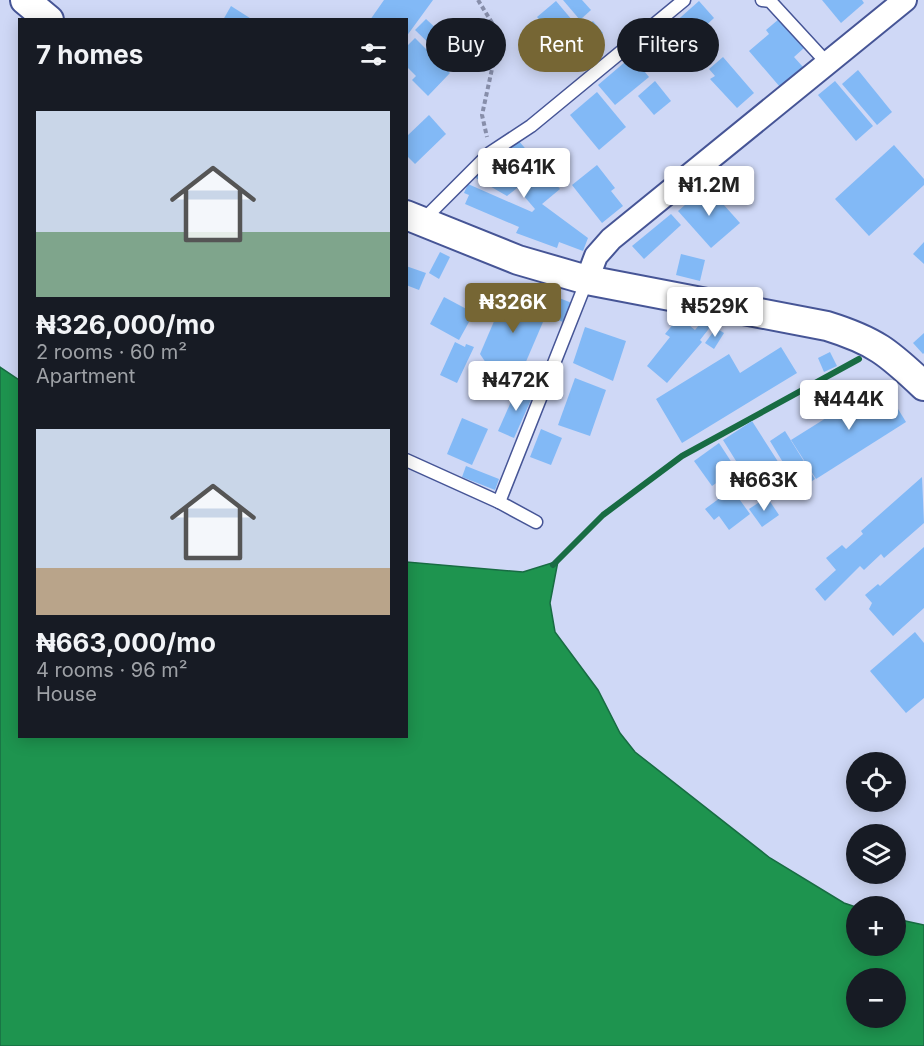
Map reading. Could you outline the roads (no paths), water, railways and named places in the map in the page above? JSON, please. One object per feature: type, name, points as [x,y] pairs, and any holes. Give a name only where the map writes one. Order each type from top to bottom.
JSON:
[{"type":"street","points":[[24,0],[46,18]]},
{"type":"street","points":[[587,280],[596,256],[611,239],[905,0]]},
{"type":"street","points":[[414,218],[518,260],[587,280],[827,326],[858,336],[880,346],[924,386]]},
{"type":"lane","points":[[414,218],[490,153],[531,126],[684,0]]},
{"type":"lane","points":[[762,0],[770,1],[828,64]]},
{"type":"lane","points":[[499,501],[587,280]]},
{"type":"lane","points":[[408,461],[499,501],[536,522]]},
{"type":"waterway","points":[[553,565],[603,515],[682,456],[859,359]]}]
